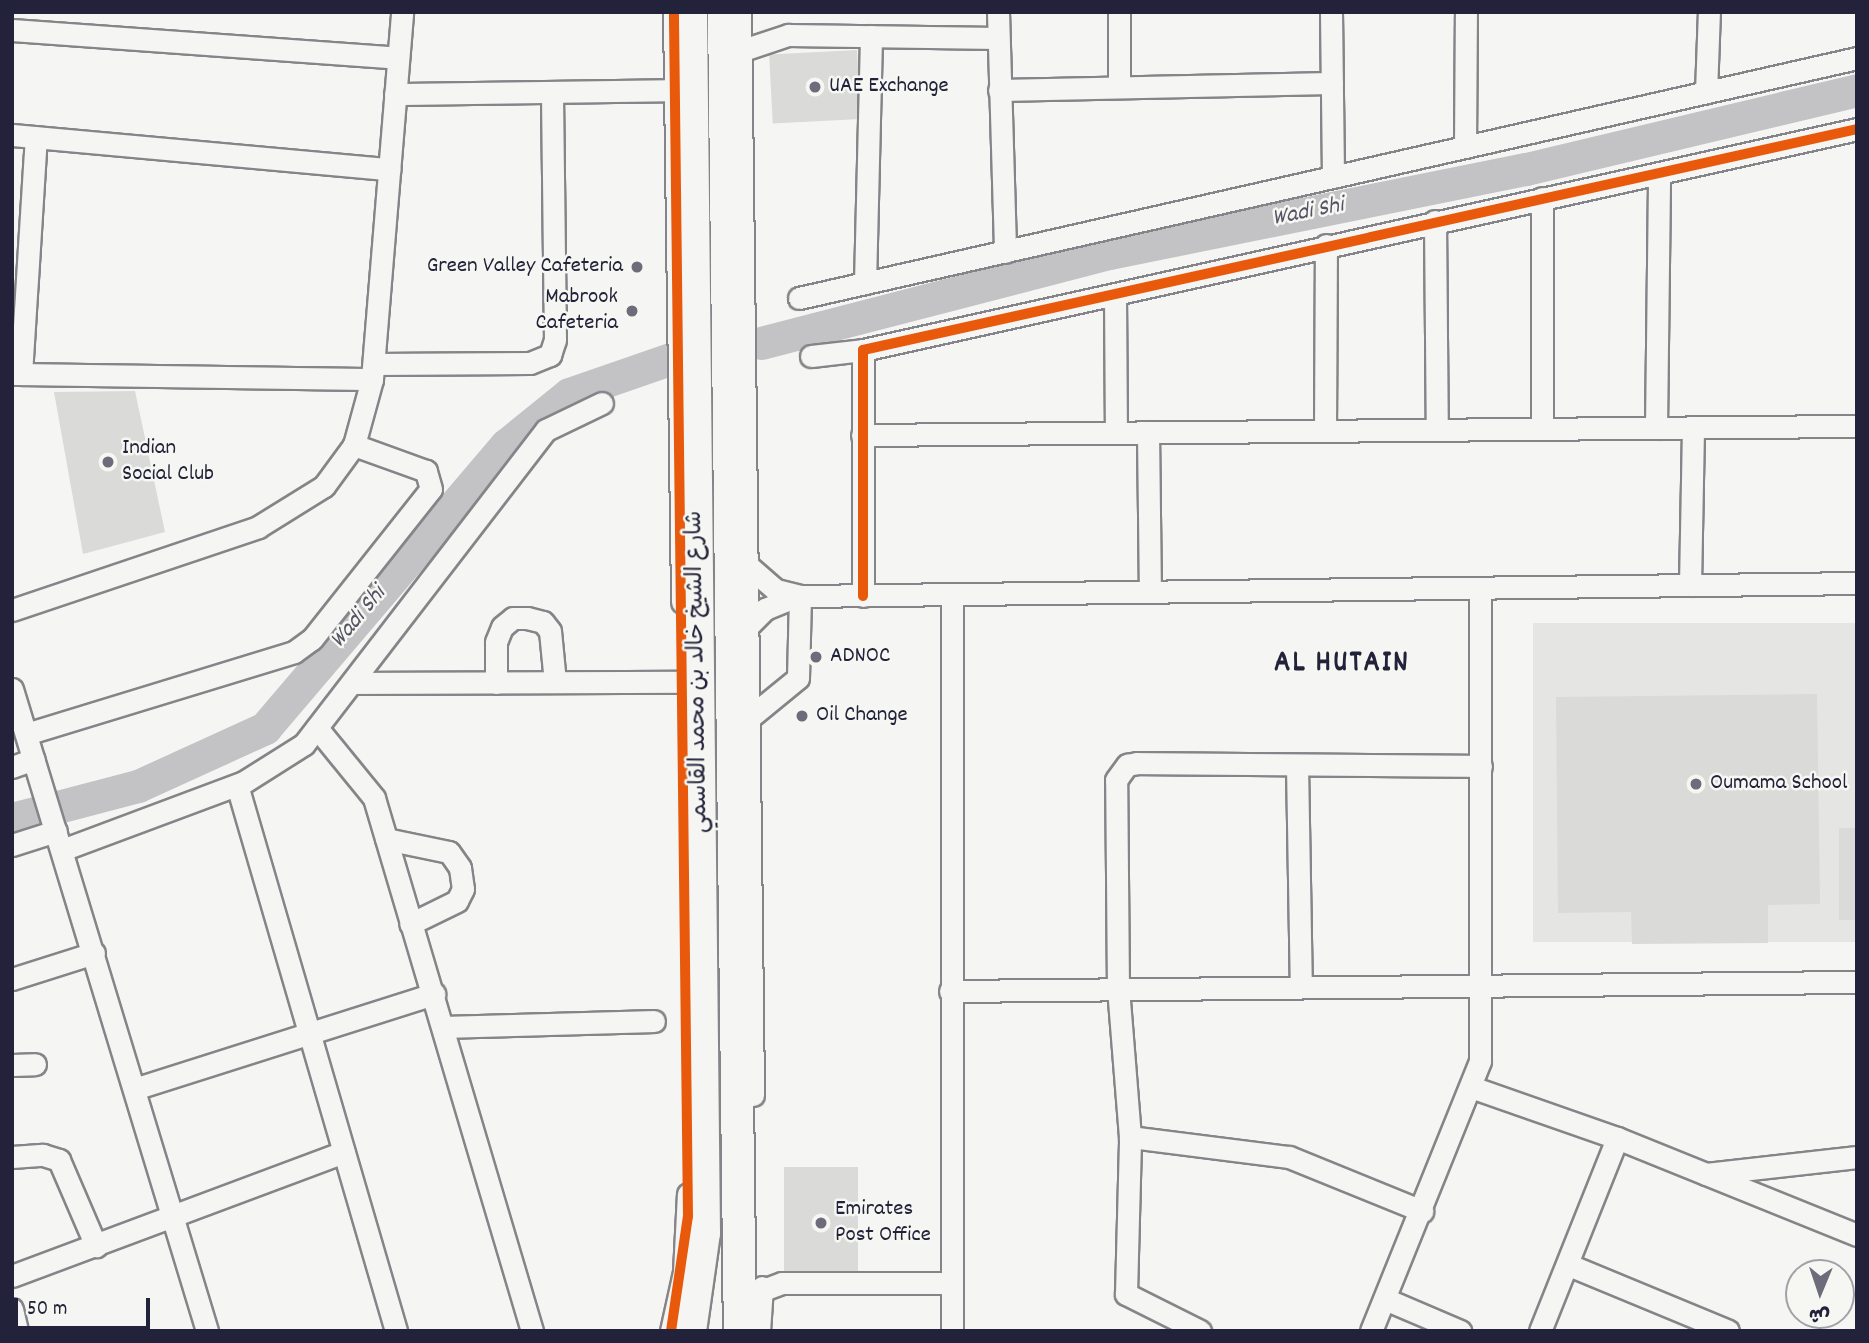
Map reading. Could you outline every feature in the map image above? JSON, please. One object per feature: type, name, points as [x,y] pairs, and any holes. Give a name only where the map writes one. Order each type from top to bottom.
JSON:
[{"type":"highway","name":"شارع الشيخ خالد بن محمد القاسمي","points":[[680,1330],[704,1233],[696,1115],[690,578],[695,399],[691,12]]},
{"type":"highway","name":"شارع الشيخ خالد بن محمد القاسمي","points":[[724,12],[729,401],[737,441],[743,875],[747,1285],[740,1331]]},
{"type":"street","points":[[12,610],[258,527],[324,486],[354,444],[373,372],[402,12]]},
{"type":"street","points":[[674,12],[690,578],[683,682],[696,1115]]},
{"type":"street","points":[[740,12],[737,441],[747,565],[749,718],[743,875]]},
{"type":"street","points":[[998,12],[1004,252]]},
{"type":"street","points":[[1119,12],[1119,87]]},
{"type":"street","points":[[1331,12],[1333,177]]},
{"type":"street","points":[[1465,147],[1466,12]]},
{"type":"street","points":[[1706,92],[1709,12]]},
{"type":"street","points":[[12,30],[398,58]]},
{"type":"street","points":[[740,51],[775,36],[998,38]]},
{"type":"street","points":[[865,283],[871,36]]},
{"type":"street","points":[[799,298],[1857,58]]},
{"type":"street","points":[[999,90],[1332,83]]},
{"type":"street","points":[[396,94],[675,90]]},
{"type":"street","points":[[36,137],[17,374],[373,372],[530,363],[550,355],[555,340],[552,92]]},
{"type":"street","points":[[811,356],[863,350],[1857,129]]},
{"type":"street","points":[[12,135],[389,169]]},
{"type":"street","points":[[1656,428],[1659,174]]},
{"type":"street","points":[[1542,198],[1542,429]]},
{"type":"street","points":[[1435,221],[1437,430]]},
{"type":"street","points":[[1325,431],[1326,245]]},
{"type":"street","points":[[1115,295],[1116,433]]},
{"type":"street","points":[[863,350],[863,596]]},
{"type":"street","points":[[12,845],[60,841],[237,785],[304,744],[546,430],[602,402]]},
{"type":"street","points":[[862,435],[1857,426]]},
{"type":"street","points":[[1690,585],[1693,428]]},
{"type":"street","points":[[1148,432],[1150,592]]},
{"type":"street","points":[[26,734],[294,652],[312,639],[431,489],[426,471],[354,444]]},
{"type":"street","points":[[747,565],[776,590],[800,596],[1857,583]]},
{"type":"street","points":[[1371,1331],[1422,1211],[1480,1060],[1484,985],[1480,588]]},
{"type":"street","points":[[952,594],[952,1331]]},
{"type":"street","points":[[748,626],[765,609],[800,596]]},
{"type":"street","points":[[749,718],[798,678],[800,596]]},
{"type":"street","points":[[496,683],[496,642],[502,627],[520,618],[543,622],[550,632],[555,682]]},
{"type":"street","points":[[353,683],[683,682]]},
{"type":"street","points":[[12,689],[177,1216],[208,1331]]},
{"type":"street","points":[[317,728],[374,798],[533,1331]]},
{"type":"street","points":[[1200,1331],[1126,1294],[1130,1138],[1118,989],[1114,793],[1121,771],[1137,763],[1481,766]]},
{"type":"street","points":[[1297,765],[1301,987]]},
{"type":"street","points":[[12,767],[37,768]]},
{"type":"street","points":[[237,785],[396,1331]]},
{"type":"street","points":[[386,839],[449,852],[460,868],[463,888],[457,901],[410,924]]},
{"type":"street","points":[[12,979],[94,953]]},
{"type":"street","points":[[950,991],[1857,982]]},
{"type":"street","points":[[137,1088],[434,993]]},
{"type":"street","points":[[444,1027],[654,1021]]},
{"type":"street","points":[[12,1065],[36,1064]]},
{"type":"street","points":[[1471,1087],[1617,1138],[1702,1175],[1857,1235]]},
{"type":"street","points":[[1130,1138],[1289,1157],[1422,1211]]},
{"type":"street","points":[[1540,1331],[1569,1265],[1617,1138]]},
{"type":"street","points":[[12,1276],[344,1152]]},
{"type":"street","points":[[12,1157],[43,1154],[59,1160],[96,1246]]},
{"type":"street","points":[[1702,1175],[1857,1157]]},
{"type":"street","points":[[1569,1265],[1728,1331]]},
{"type":"street","points":[[759,1331],[747,1285],[951,1283]]},
{"type":"street","points":[[1385,1299],[1460,1331]]},
{"type":"street","points":[[12,1309],[17,1331]]},
{"type":"shaded area","name":"Oumama School","points":[[1533,623],[1857,623],[1857,942],[1533,942]]},
{"type":"building","name":"UAE Exchange","points":[[857,50],[861,119],[773,124],[769,55]]},
{"type":"building","name":"Indian Social Club","points":[[135,391],[165,532],[83,554],[54,392]]},
{"type":"building","points":[[1817,694],[1820,904],[1768,905],[1768,943],[1632,944],[1631,912],[1558,913],[1556,697]]},
{"type":"building","points":[[1839,828],[1857,828],[1857,920],[1839,920]]},
{"type":"building","name":"Emirates Post Office","points":[[784,1167],[858,1167],[858,1278],[784,1278]]},
{"type":"waterway","name":"Wadi Shi","points":[[761,343],[1109,253],[1526,169],[1857,90]]},
{"type":"waterway","name":"Wadi Shi","points":[[12,819],[138,786],[265,728],[506,445],[569,394],[670,359]]},
{"type":"cycle path","points":[[671,1331],[688,1216],[674,12]]},
{"type":"cycle path","points":[[863,596],[863,350],[1857,129]]},
{"type":"place","name":"UAE Exchange","points":[[815,87]]},
{"type":"place","name":"Green Valley Cafeteria","points":[[637,267]]},
{"type":"place","name":"Mabrook Cafeteria","points":[[632,311]]},
{"type":"place","name":"Indian Social Club","points":[[108,462]]},
{"type":"place","name":"ADNOC","points":[[816,657]]},
{"type":"place","name":"Oil Change","points":[[802,716]]},
{"type":"place","name":"Oumama School","points":[[1696,784]]},
{"type":"place","name":"Emirates Post Office","points":[[821,1223]]},
{"type":"district","name":"AL HUTAIN","points":[[1342,665]]}]
